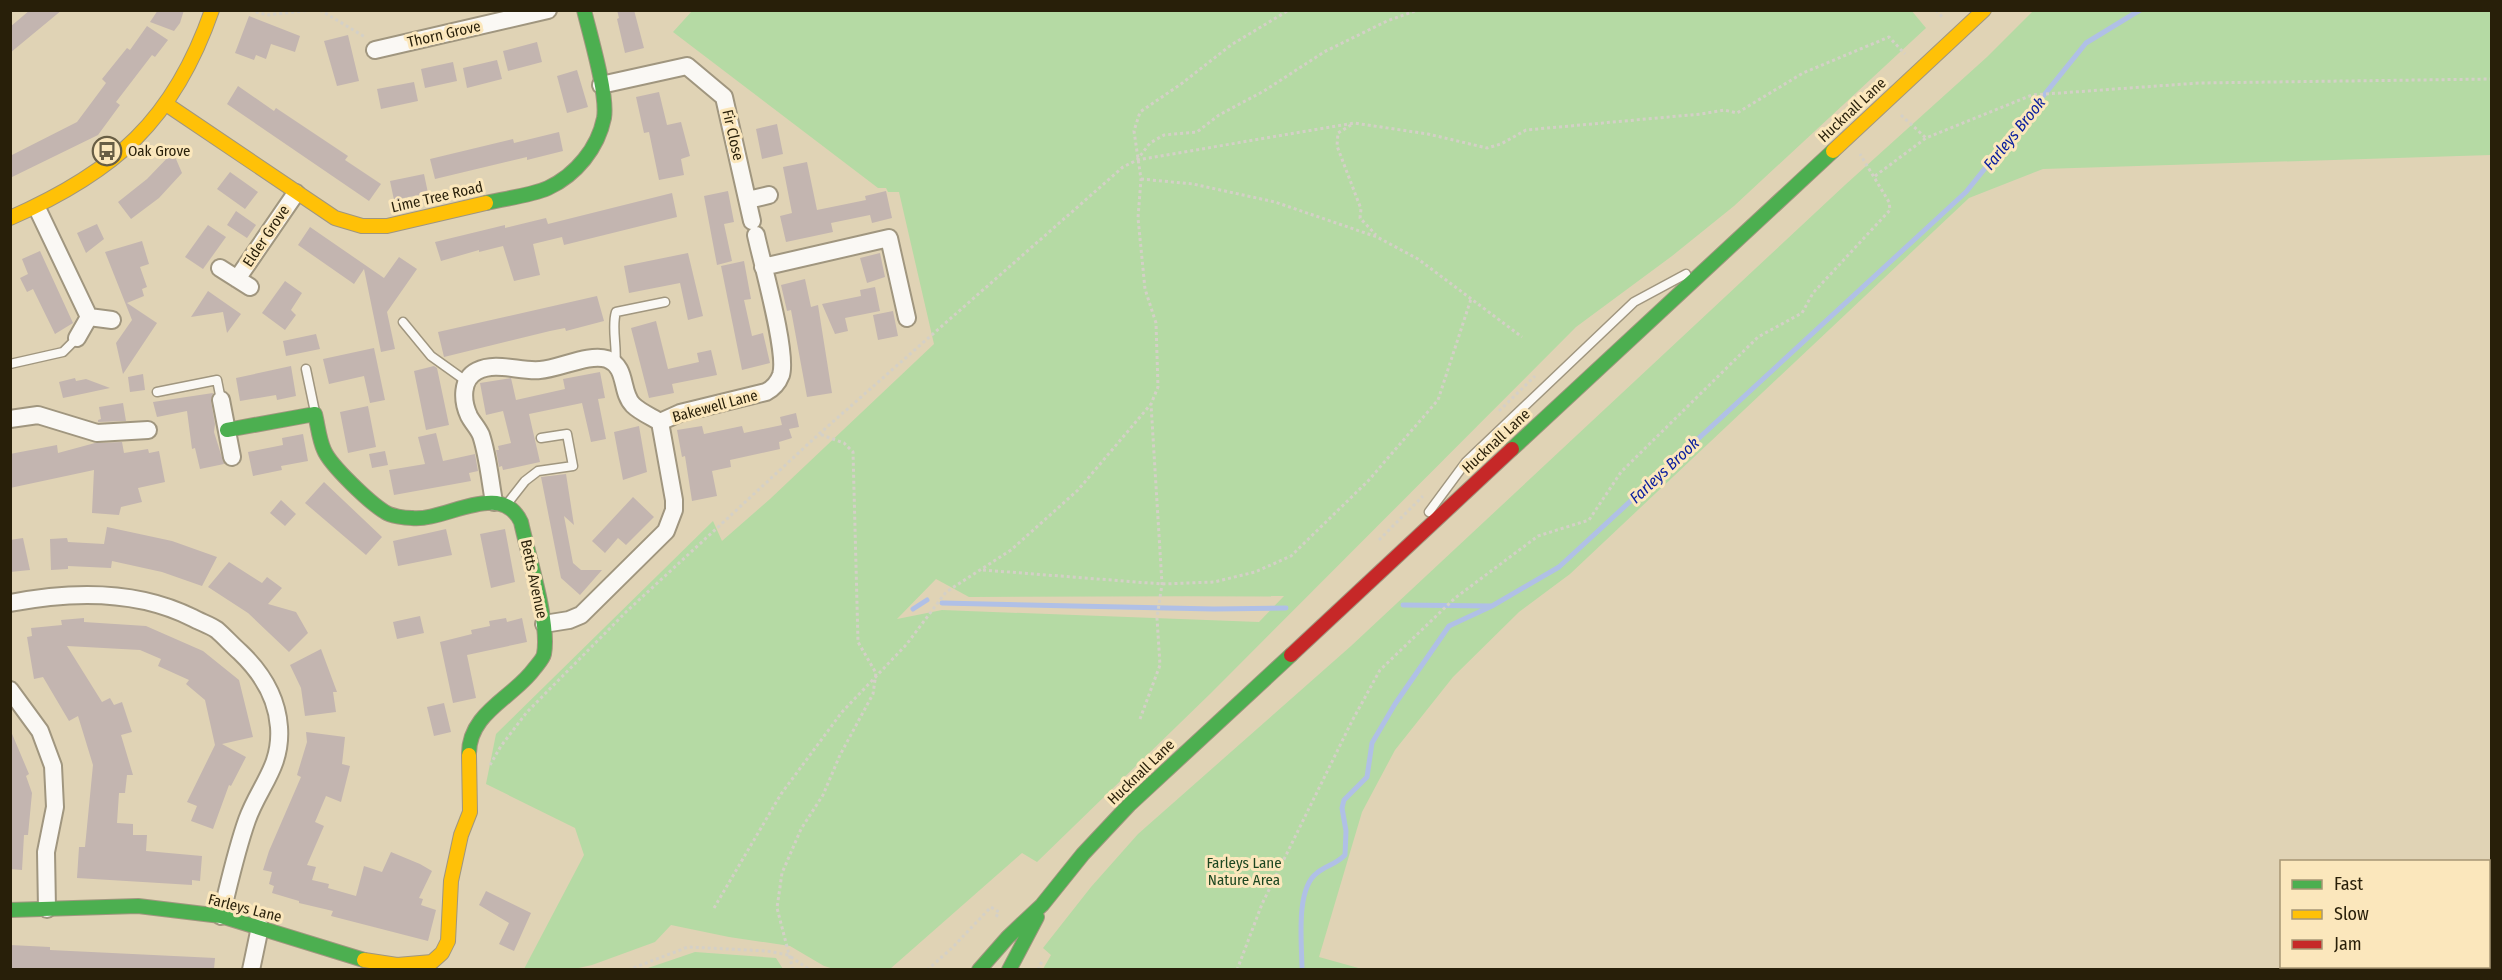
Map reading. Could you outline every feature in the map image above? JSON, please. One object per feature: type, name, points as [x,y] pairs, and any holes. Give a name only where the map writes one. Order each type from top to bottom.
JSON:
[{"type":"street","points":[[10,218],[37,208],[76,187],[109,164],[140,135],[183,80],[198,50],[212,10]]},
{"type":"street","name":"Thorn Grove","points":[[375,50],[548,10]]},
{"type":"street","name":"Lime Tree Road","points":[[166,104],[335,218],[362,226],[387,226],[548,188],[574,171],[593,148],[604,117],[601,85],[584,10]]},
{"type":"street","name":"Hucknall Lane","points":[[979,969],[1042,905],[1083,854],[1129,805],[1984,10]]},
{"type":"street","name":"Fir Close","points":[[601,85],[687,66],[724,97],[754,228]]},
{"type":"street","name":"Elder Grove","points":[[220,268],[243,283],[296,193]]},
{"type":"street","points":[[747,200],[769,195]]},
{"type":"street","points":[[37,208],[89,317]]},
{"type":"street","name":"Bakewell Lane","points":[[544,624],[569,620],[581,615],[666,531],[674,510],[675,500],[660,422],[680,413],[766,392],[775,387],[781,375],[782,357],[754,228]]},
{"type":"street","points":[[763,267],[890,238],[907,318]]},
{"type":"street","points":[[89,317],[112,320]]},
{"type":"street","points":[[77,338],[89,317]]},
{"type":"street","points":[[227,430],[315,414],[323,449],[332,463],[386,513],[414,519],[501,503],[480,433],[468,414],[464,394],[466,381],[477,371],[494,367],[539,370],[595,358],[607,359],[623,376],[633,405],[660,422]]},
{"type":"street","points":[[221,400],[232,457]]},
{"type":"street","points":[[10,419],[38,416],[97,433],[148,430]]},
{"type":"street","name":"Betts Avenue","points":[[432,962],[442,953],[448,941],[452,881],[461,835],[470,812],[469,750],[475,730],[487,711],[506,698],[530,675],[544,656],[544,624],[521,522],[517,511],[501,503]]},
{"type":"street","points":[[10,603],[37,598],[92,594],[142,599],[180,611],[215,629],[253,665],[272,695],[279,728],[274,767],[248,816],[221,916]]},
{"type":"street","points":[[10,690],[40,731],[53,766],[55,807],[46,852],[47,909]]},
{"type":"street","name":"Hucknall Lane","points":[[1009,969],[1023,947],[1042,905]]},
{"type":"street","name":"Farleys Lane","points":[[10,910],[138,906],[221,916],[375,963],[397,965],[432,962]]},
{"type":"street","points":[[251,969],[260,927]]},
{"type":"lane","points":[[1392,560],[1466,462],[1634,302],[1721,255]]},
{"type":"lane","points":[[615,365],[617,352],[614,318],[616,312],[665,302]]},
{"type":"lane","points":[[403,322],[431,356],[466,381]]},
{"type":"lane","points":[[10,364],[63,352],[77,338]]},
{"type":"lane","points":[[306,369],[315,414]]},
{"type":"lane","points":[[157,392],[217,380],[221,400]]},
{"type":"lane","points":[[501,503],[538,471],[573,466],[567,434],[541,438]]},
{"type":"path","points":[[250,10],[267,15],[312,10]]},
{"type":"path","points":[[320,10],[362,33],[375,50]]},
{"type":"path","points":[[714,909],[781,794],[842,712],[876,673],[906,645],[946,592],[1011,550],[1078,490],[1151,404],[1158,387],[1156,323],[1145,289],[1138,218],[1140,179],[1134,131],[1140,112],[1231,45],[1289,10]]},
{"type":"path","points":[[1137,160],[1150,143],[1164,135],[1197,132],[1219,115],[1264,91],[1324,52],[1388,21],[1418,10]]},
{"type":"path","points":[[1936,10],[1947,22]]},
{"type":"path","points":[[471,794],[501,746],[527,712],[627,611],[819,434],[1123,167],[1137,160],[1354,123],[1428,134],[1487,147],[1501,144],[1526,130],[1701,114],[1714,110],[1737,113],[1803,73],[1889,37],[1902,51]]},
{"type":"path","points":[[1875,176],[1926,138],[2032,95],[2199,82],[2492,79]]},
{"type":"path","points":[[1900,114],[1926,138]]},
{"type":"path","points":[[1354,123],[1338,133],[1337,146],[1361,209],[1360,218],[1377,237]]},
{"type":"path","points":[[1238,969],[1262,904],[1352,721],[1380,670],[1455,598],[1538,536],[1589,520],[1621,472],[1758,337],[1802,313],[1813,293],[1890,210],[1889,202],[1875,176],[1859,153]]},
{"type":"path","points":[[1140,179],[1193,184],[1275,202],[1377,237],[1418,259],[1522,337]]},
{"type":"path","points":[[981,570],[1162,584],[1214,582],[1255,572],[1291,556],[1368,481],[1438,400],[1472,299]]},
{"type":"path","points":[[1140,719],[1160,665],[1156,618],[1162,584],[1151,404]]},
{"type":"path","points":[[793,969],[777,908],[782,873],[801,829],[823,795],[840,755],[873,694],[876,673],[858,642],[853,452],[844,444],[819,434]]},
{"type":"path","points":[[927,969],[951,950],[992,906],[999,912],[990,924]]},
{"type":"path","points":[[628,969],[688,947],[767,951],[788,955],[810,969]]},
{"type":"path","points":[[1038,969],[1042,961]]},
{"type":"green space","points":[[1911,10],[1926,28],[1734,206],[1672,256],[1576,327],[1212,692],[1037,862],[1022,853],[890,969],[834,969],[824,966],[790,946],[671,925],[655,942],[592,965],[574,969],[524,969],[584,855],[575,828],[486,784],[496,734],[713,521],[722,541],[770,499],[934,344],[899,192],[888,192],[886,188],[878,188],[673,32],[692,11]],"holes":[[[936,579],[969,597],[1284,596],[1259,622],[942,610],[897,619]]]},
{"type":"green space","name":"Farleys Lane Nature Area","points":[[2034,10],[2491,11],[2491,155],[2043,169],[1969,198],[1570,574],[1519,612],[1453,677],[1395,750],[1362,812],[1319,957],[1362,969],[1043,969],[1051,955],[1043,948],[1091,887],[1138,834],[1351,646],[1845,185],[1987,57]]},
{"type":"green space","points":[[695,952],[776,958],[783,969],[645,969]]},
{"type":"building","points":[[30,10],[62,10],[10,53],[10,27]]},
{"type":"building","points":[[158,10],[184,10],[180,23],[174,31],[150,22]]},
{"type":"building","points":[[617,10],[634,10],[644,48],[625,53]]},
{"type":"building","points":[[249,16],[300,36],[295,52],[271,44],[266,59],[256,55],[254,60],[235,53]]},
{"type":"building","points":[[147,26],[168,40],[155,57],[152,55],[116,102],[120,105],[98,135],[10,178],[10,156],[77,122],[106,83],[102,79],[127,48],[130,50]]},
{"type":"building","points":[[348,35],[359,81],[337,86],[324,41]]},
{"type":"building","points":[[537,42],[542,62],[508,71],[503,51]]},
{"type":"building","points":[[497,60],[502,79],[467,88],[463,68]]},
{"type":"building","points":[[453,62],[457,81],[425,88],[421,69]]},
{"type":"building","points":[[577,70],[588,107],[567,113],[557,76]]},
{"type":"building","points":[[414,82],[418,101],[381,109],[377,89]]},
{"type":"building","points":[[238,86],[274,111],[276,108],[348,156],[345,160],[381,184],[369,201],[227,104]]},
{"type":"building","points":[[659,92],[667,125],[681,122],[690,156],[681,159],[684,175],[659,180],[649,132],[644,133],[636,97]]},
{"type":"building","points":[[777,124],[783,154],[762,159],[756,129]]},
{"type":"building","points":[[559,132],[563,151],[527,160],[527,157],[435,179],[430,159],[513,139],[514,143]]},
{"type":"building","points":[[173,152],[182,173],[159,198],[131,219],[118,202],[147,179]]},
{"type":"building","points":[[807,162],[817,210],[866,200],[865,196],[886,191],[892,218],[872,223],[870,215],[831,223],[833,232],[786,242],[780,216],[792,213],[783,167]]},
{"type":"building","points":[[230,172],[258,192],[245,209],[217,189]]},
{"type":"building","points":[[424,174],[428,193],[394,200],[390,181]]},
{"type":"building","points":[[728,191],[734,222],[724,224],[732,261],[717,265],[704,196]]},
{"type":"building","points":[[672,193],[677,217],[564,245],[562,237],[533,244],[540,275],[514,281],[503,246],[441,261],[435,242],[505,225],[505,228],[546,218],[548,224]]},
{"type":"building","points":[[236,211],[256,225],[247,238],[227,225]]},
{"type":"building","points":[[97,224],[104,239],[86,253],[77,233]]},
{"type":"building","points":[[208,225],[226,237],[203,269],[185,257]]},
{"type":"building","points":[[310,227],[384,278],[399,257],[417,269],[387,312],[395,349],[381,352],[364,269],[354,284],[298,245]]},
{"type":"building","points":[[142,241],[149,264],[140,267],[147,287],[142,289],[144,296],[127,303],[157,323],[123,374],[116,343],[132,320],[105,252]]},
{"type":"building","points":[[40,251],[73,323],[55,334],[33,289],[27,292],[20,278],[28,274],[22,259]]},
{"type":"building","points":[[688,253],[703,316],[688,320],[680,283],[629,293],[624,266]]},
{"type":"building","points":[[880,253],[885,277],[867,283],[860,258]]},
{"type":"building","points":[[744,261],[751,299],[744,300],[752,336],[763,333],[770,363],[742,370],[721,266]]},
{"type":"building","points":[[805,279],[811,307],[818,305],[832,393],[807,397],[791,310],[787,311],[781,285]]},
{"type":"building","points":[[285,281],[302,293],[291,310],[296,315],[285,330],[262,313]]},
{"type":"building","points":[[875,287],[880,311],[845,318],[848,331],[835,334],[822,304],[861,296],[860,290]]},
{"type":"building","points":[[208,291],[241,314],[227,333],[223,312],[191,317]]},
{"type":"building","points":[[597,296],[604,321],[566,331],[565,328],[550,331],[444,357],[438,332]]},
{"type":"building","points":[[893,311],[898,336],[878,340],[873,315]]},
{"type":"building","points":[[656,321],[668,369],[699,362],[697,353],[711,350],[717,375],[672,384],[674,393],[649,398],[631,328]]},
{"type":"building","points":[[316,334],[320,349],[286,356],[283,341]]},
{"type":"building","points":[[374,348],[385,400],[370,403],[364,376],[329,384],[323,359]]},
{"type":"building","points":[[291,366],[296,396],[277,400],[276,395],[240,401],[236,378]]},
{"type":"building","points":[[434,366],[437,368],[449,425],[426,430],[414,371]]},
{"type":"building","points":[[600,372],[605,398],[598,399],[606,439],[591,442],[582,403],[529,414],[540,462],[503,470],[502,466],[499,467],[496,450],[499,450],[498,446],[511,443],[503,411],[486,415],[480,383],[511,378],[516,400],[565,389],[563,379]]},
{"type":"building","points":[[143,374],[145,390],[130,392],[128,377]]},
{"type":"building","points":[[75,378],[76,381],[86,379],[110,388],[63,398],[59,382]]},
{"type":"building","points":[[213,393],[211,401],[214,432],[224,464],[200,469],[195,448],[192,449],[187,411],[157,417],[153,402]]},
{"type":"building","points":[[123,403],[126,421],[98,422],[101,419],[99,407]]},
{"type":"building","points":[[368,406],[376,447],[348,453],[340,412]]},
{"type":"building","points":[[796,413],[799,427],[789,429],[792,438],[779,442],[780,449],[730,460],[731,467],[712,471],[717,496],[692,501],[685,456],[682,457],[677,430],[702,426],[704,434],[742,426],[744,433],[782,425],[780,417]]},
{"type":"building","points":[[639,426],[647,472],[623,480],[614,432]]},
{"type":"building","points":[[436,433],[443,461],[475,454],[478,471],[469,473],[471,481],[394,495],[389,470],[425,464],[418,437]]},
{"type":"building","points":[[303,434],[308,461],[281,466],[282,470],[253,476],[248,452],[283,445],[282,438]]},
{"type":"building","points":[[122,442],[124,453],[148,449],[149,453],[159,451],[165,482],[138,488],[142,502],[121,507],[119,515],[92,513],[94,470],[10,488],[10,454],[57,445],[58,453],[95,443]]},
{"type":"building","points":[[385,451],[388,465],[372,468],[369,454]]},
{"type":"building","points":[[566,474],[574,525],[564,516],[573,563],[581,570],[602,570],[580,595],[561,578],[541,477]]},
{"type":"building","points":[[324,482],[382,537],[366,555],[305,503]]},
{"type":"building","points":[[633,497],[654,517],[626,545],[618,538],[605,553],[592,541]]},
{"type":"building","points":[[281,500],[296,514],[285,526],[270,513]]},
{"type":"building","points":[[107,527],[172,541],[217,557],[202,586],[162,572],[112,561],[111,568],[68,566],[68,569],[51,570],[50,539],[67,538],[68,542],[104,544]]},
{"type":"building","points":[[446,529],[452,555],[398,566],[393,541]]},
{"type":"building","points":[[505,529],[515,582],[491,588],[480,534]]},
{"type":"building","points":[[23,538],[30,570],[10,572],[10,540]]},
{"type":"building","points":[[229,562],[262,583],[267,577],[282,588],[268,604],[296,612],[308,633],[289,652],[248,613],[208,587]]},
{"type":"building","points":[[420,616],[424,633],[397,639],[393,622]]},
{"type":"building","points":[[84,618],[84,622],[146,626],[203,651],[239,680],[253,737],[222,744],[246,757],[231,786],[229,785],[213,829],[191,821],[197,806],[187,802],[215,745],[205,700],[186,684],[189,680],[158,666],[161,659],[140,650],[67,646],[102,702],[110,698],[114,705],[122,702],[132,732],[121,735],[133,775],[127,775],[125,793],[119,793],[117,823],[133,824],[133,835],[147,835],[146,851],[202,856],[200,881],[192,880],[192,885],[77,878],[79,847],[85,847],[93,765],[78,716],[69,721],[43,677],[34,679],[27,637],[32,636],[31,628],[62,625],[61,620]]},
{"type":"building","points":[[506,618],[507,622],[522,618],[527,642],[467,655],[476,698],[453,703],[440,642],[472,634],[471,630],[490,626],[489,621]]},
{"type":"building","points":[[321,649],[337,692],[333,692],[336,712],[305,716],[301,688],[290,665]]},
{"type":"building","points":[[444,703],[451,732],[434,736],[427,707]]},
{"type":"building","points":[[10,729],[29,774],[26,776],[32,793],[28,835],[24,835],[22,870],[10,869]]},
{"type":"building","points":[[306,732],[345,737],[342,764],[350,766],[341,802],[326,796],[315,822],[324,826],[307,865],[316,867],[312,880],[329,884],[328,888],[356,896],[364,866],[382,872],[391,852],[420,864],[432,871],[419,898],[423,899],[421,905],[436,910],[428,941],[331,916],[333,911],[299,903],[299,901],[272,893],[274,886],[269,884],[272,872],[263,870],[301,777],[297,775],[307,742]]},
{"type":"building","points":[[486,891],[531,913],[514,951],[499,944],[509,923],[479,905]]},
{"type":"building","points":[[10,945],[50,947],[50,950],[215,958],[214,969],[10,969]]},
{"type":"waterway","name":"Farleys Brook","points":[[1302,970],[1301,918],[1305,891],[1317,873],[1345,855],[1346,831],[1342,808],[1344,800],[1367,777],[1372,743],[1395,704],[1449,626],[1492,606],[1559,567],[1966,192],[2086,43],[2140,10]]},
{"type":"waterway","points":[[913,609],[927,600]]},
{"type":"waterway","points":[[942,603],[1214,609],[1286,608]]},
{"type":"waterway","points":[[1403,605],[1491,606]]},
{"type":"traffic: fast","points":[[486,203],[548,188],[568,176],[597,140],[605,108],[598,65],[584,10]]},
{"type":"traffic: fast","points":[[1512,449],[1833,151]]},
{"type":"traffic: fast","points":[[227,430],[315,414],[321,441],[328,457],[361,492],[388,513],[405,518],[425,518],[486,503],[500,504],[512,510],[521,522],[541,607],[544,625],[544,654],[525,679],[484,717],[471,740],[469,755]]},
{"type":"traffic: fast","points":[[979,970],[1008,937],[1042,905],[1083,854],[1129,805],[1291,655]]},
{"type":"traffic: fast","points":[[10,910],[138,906],[221,916],[364,960]]},
{"type":"traffic: fast","points":[[1009,970],[1037,917]]},
{"type":"traffic: slow","points":[[10,218],[81,182],[136,138],[159,112],[179,82],[197,49],[212,10]]},
{"type":"traffic: slow","points":[[1833,151],[1984,10]]},
{"type":"traffic: slow","points":[[166,104],[335,218],[362,226],[387,226],[486,203]]},
{"type":"traffic: slow","points":[[364,960],[397,965],[432,962],[442,953],[448,941],[451,881],[461,835],[470,812],[469,755]]},
{"type":"traffic: jam","points":[[1291,655],[1512,449]]},
{"type":"place","name":"Oak Grove","points":[[107,151]]}]
